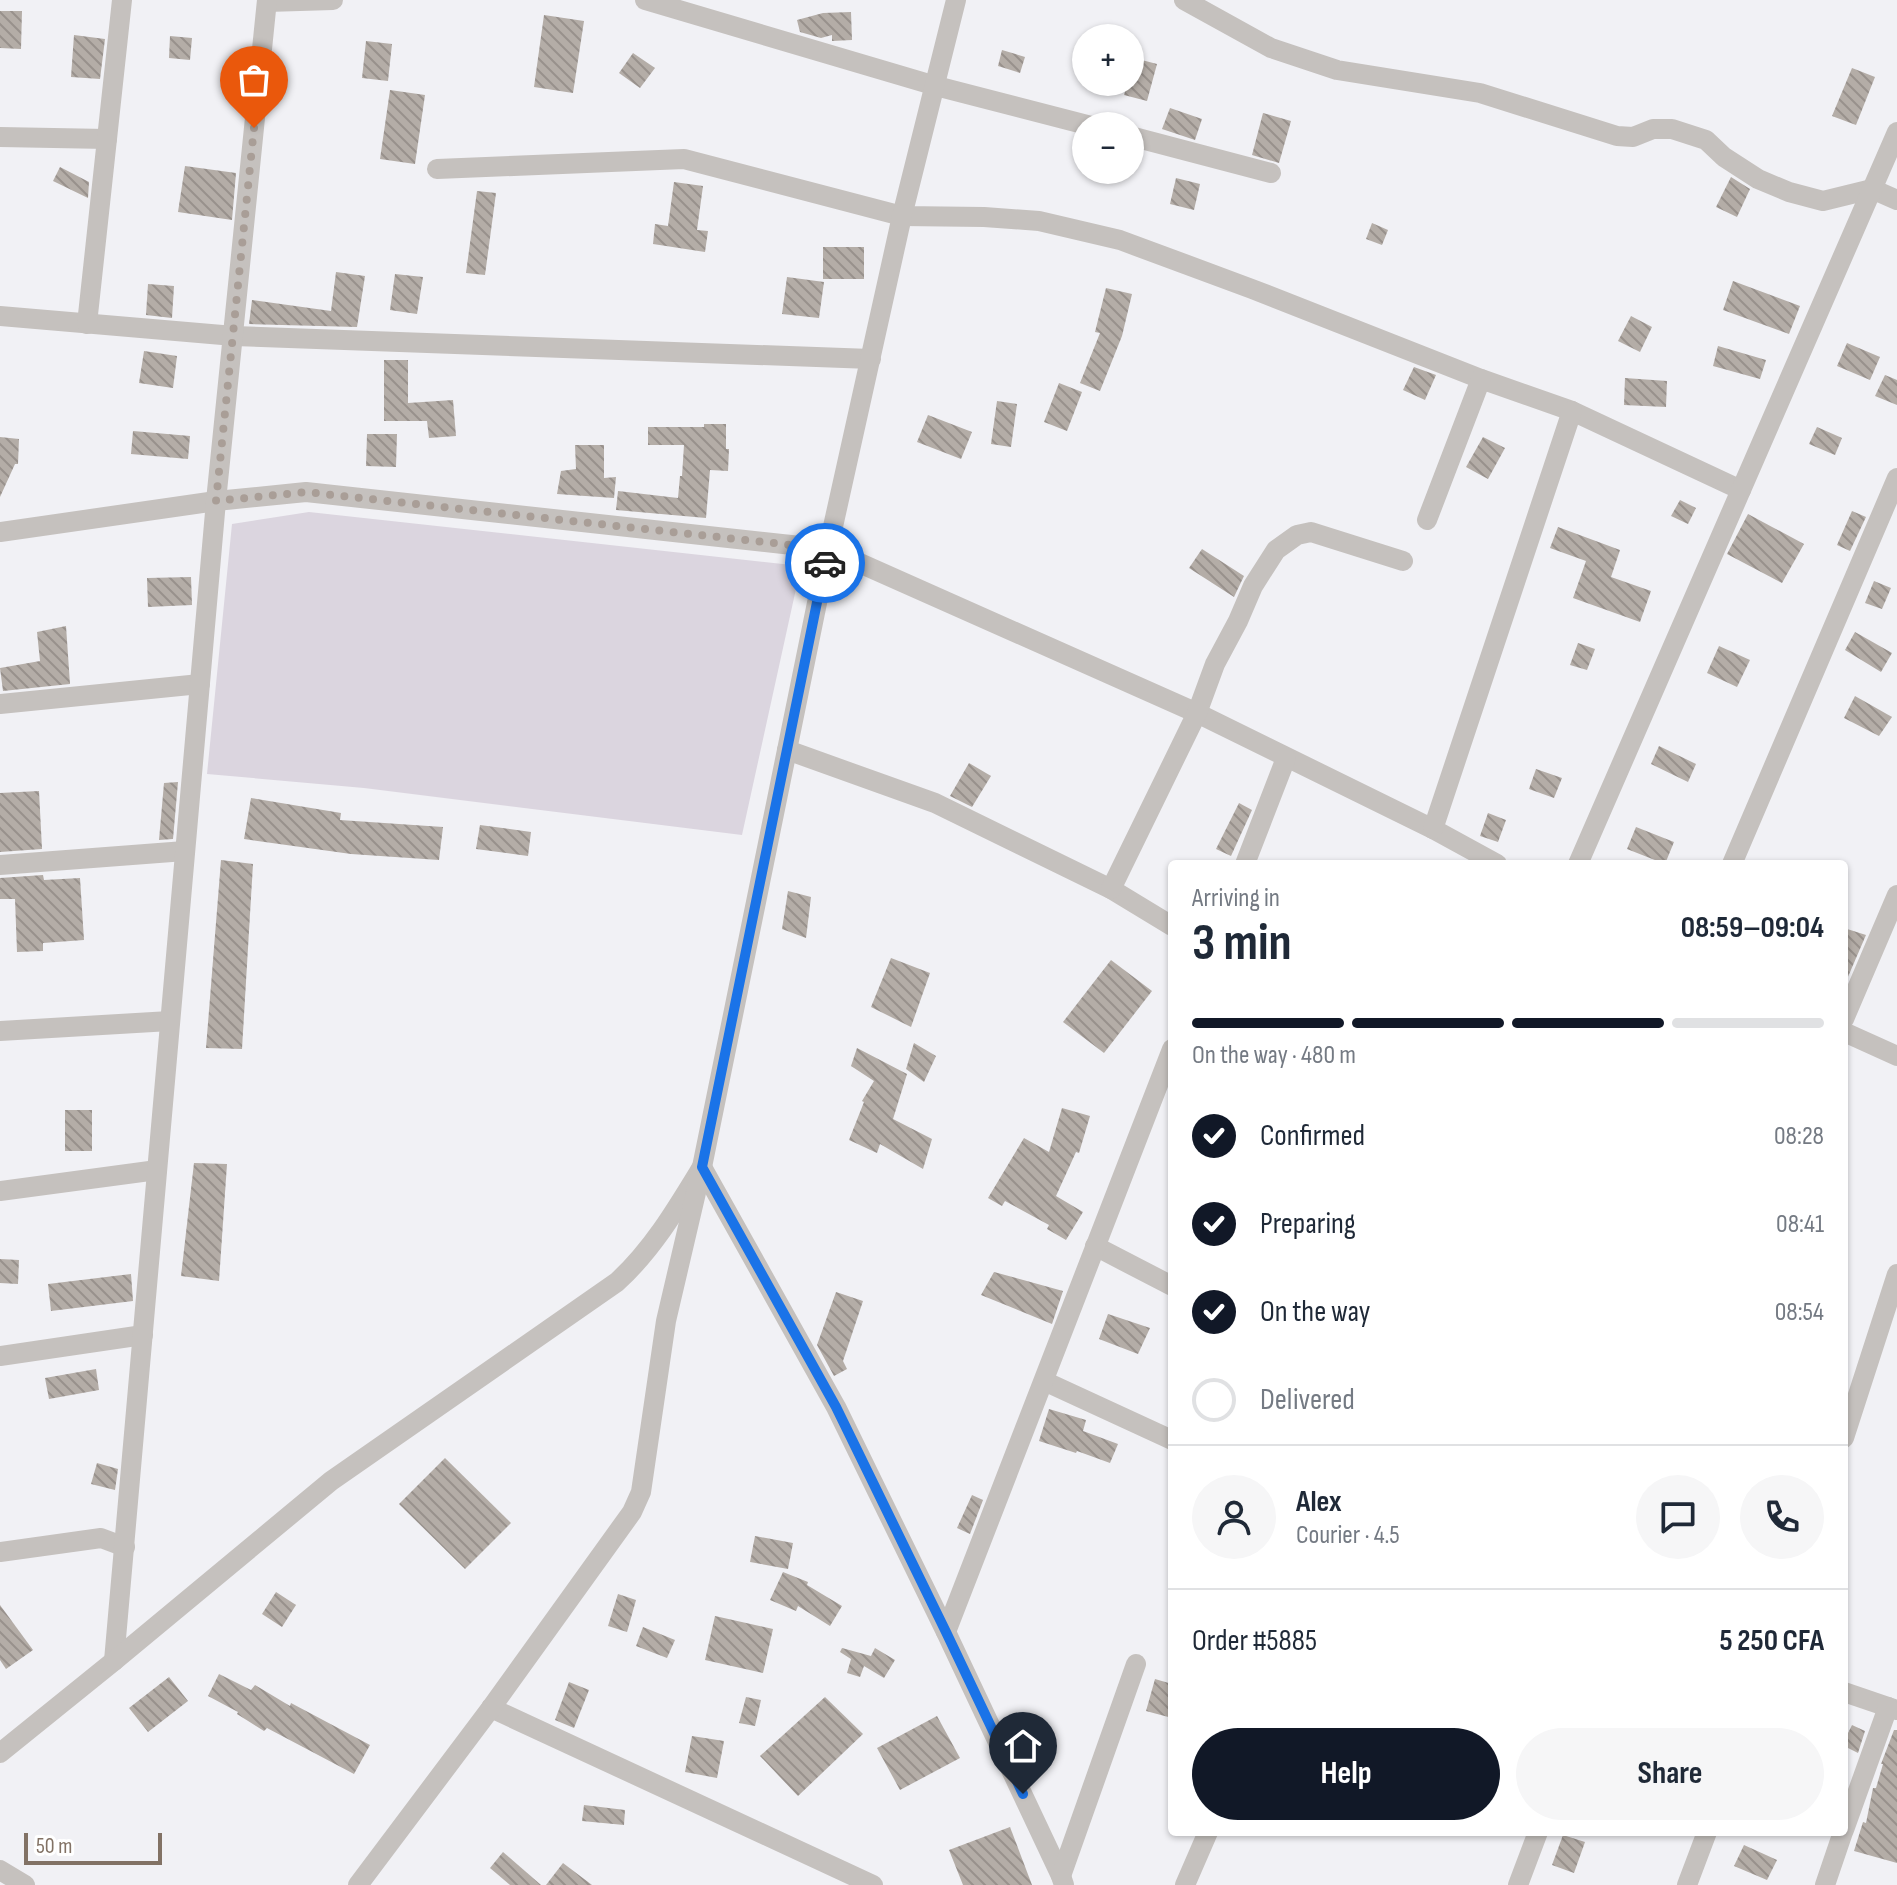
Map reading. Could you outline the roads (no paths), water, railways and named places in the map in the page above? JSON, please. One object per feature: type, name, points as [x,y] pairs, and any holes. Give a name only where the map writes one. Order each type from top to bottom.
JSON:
[{"type":"street","points":[[87,324],[122,0]]},
{"type":"street","points":[[114,1661],[216,501],[267,1],[333,0]]},
{"type":"street","points":[[645,0],[936,86],[1072,121]]},
{"type":"street","points":[[358,1885],[491,1708],[632,1512],[641,1492],[666,1321],[702,1167],[828,549],[902,216],[956,0]]},
{"type":"street","points":[[1184,0],[1271,48],[1337,70],[1480,93],[1617,136],[1633,137],[1653,129],[1672,129],[1706,140],[1724,157],[1758,179],[1789,192],[1823,201],[1872,189],[1897,200]]},
{"type":"street","points":[[1580,860],[1897,132]]},
{"type":"street","points":[[0,137],[107,139]]},
{"type":"street","points":[[1144,140],[1271,173]]},
{"type":"street","points":[[437,169],[684,159],[902,216],[1039,221],[1120,240],[1572,411],[1741,490]]},
{"type":"street","points":[[0,316],[234,336],[871,359]]},
{"type":"street","points":[[1427,520],[1481,379]]},
{"type":"street","points":[[1433,829],[1572,411]]},
{"type":"street","points":[[1734,860],[1896,481]]},
{"type":"street","points":[[0,532],[216,501],[306,492],[828,549],[1197,713],[1490,860]]},
{"type":"street","points":[[1111,889],[1197,713],[1215,664],[1253,586],[1276,550],[1297,535],[1311,532],[1403,561]]},
{"type":"street","points":[[0,704],[200,684]]},
{"type":"street","points":[[787,750],[935,803],[1111,889],[1168,924]]},
{"type":"street","points":[[1247,860],[1286,758]]},
{"type":"street","points":[[0,865],[185,851]]},
{"type":"street","points":[[1848,1010],[1897,895]]},
{"type":"street","points":[[0,1031],[170,1021]]},
{"type":"street","points":[[1848,1034],[1897,1056]]},
{"type":"street","points":[[946,1632],[1168,1059]]},
{"type":"street","points":[[702,1167],[836,1407],[1062,1880]]},
{"type":"street","points":[[0,1753],[331,1481],[617,1282],[666,1227],[702,1167]]},
{"type":"street","points":[[0,1191],[157,1170]]},
{"type":"street","points":[[1095,1246],[1168,1284]]},
{"type":"street","points":[[1848,1426],[1897,1274]]},
{"type":"street","points":[[0,1356],[143,1335]]},
{"type":"street","points":[[1044,1381],[1168,1438]]},
{"type":"street","points":[[0,1552],[101,1538],[125,1547]]},
{"type":"street","points":[[1062,1880],[1136,1664]]},
{"type":"street","points":[[1848,1693],[1892,1708],[1848,1821]]},
{"type":"street","points":[[491,1708],[873,1885]]},
{"type":"street","points":[[1185,1885],[1206,1836]]},
{"type":"street","points":[[1518,1885],[1536,1836]]},
{"type":"street","points":[[1687,1885],[1705,1836]]},
{"type":"street","points":[[1825,1885],[1842,1836]]},
{"type":"street","points":[[0,1870],[25,1885]]}]
